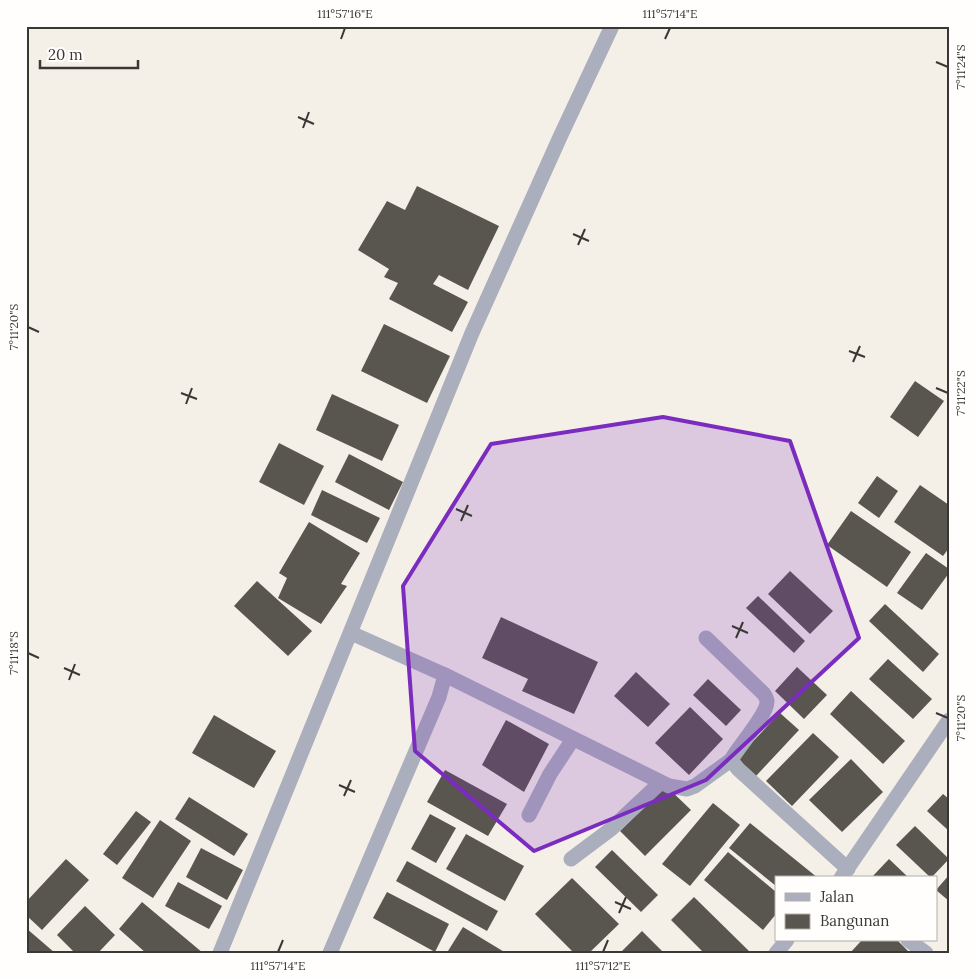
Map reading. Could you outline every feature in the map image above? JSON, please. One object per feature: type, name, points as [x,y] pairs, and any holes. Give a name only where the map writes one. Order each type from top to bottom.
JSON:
[{"type":"street","points":[[220,953],[472,333],[560,136],[612,26]]},
{"type":"street","points":[[351,633],[445,675],[660,783],[687,789],[695,786],[730,760],[765,712],[767,702],[764,694],[706,638]]},
{"type":"street","points":[[330,953],[439,697],[445,675]]},
{"type":"street","points":[[730,760],[845,873],[949,720]]},
{"type":"street","points":[[529,815],[554,768],[573,739]]},
{"type":"street","points":[[571,859],[611,829],[660,783]]},
{"type":"street","points":[[776,953],[786,942]]},
{"type":"street","points":[[911,942],[926,953]]},
{"type":"highlighted area","points":[[663,417],[790,441],[859,638],[706,780],[534,851],[415,751],[403,586],[491,444]]},
{"type":"building","points":[[417,186],[499,226],[468,290],[439,275],[433,284],[468,302],[452,332],[389,299],[398,283],[384,277],[389,269],[358,250],[387,201],[405,210]]},
{"type":"building","points":[[384,324],[450,356],[427,403],[361,371]]},
{"type":"building","points":[[915,381],[944,401],[918,437],[890,417]]},
{"type":"building","points":[[332,394],[399,425],[382,461],[316,430]]},
{"type":"building","points":[[279,443],[324,466],[304,505],[259,482]]},
{"type":"building","points":[[349,454],[403,482],[389,510],[335,482]]},
{"type":"building","points":[[877,476],[898,491],[879,518],[858,503]]},
{"type":"building","points":[[920,485],[949,505],[949,548],[943,556],[894,522]]},
{"type":"building","points":[[322,490],[380,518],[367,543],[311,515]]},
{"type":"building","points":[[851,511],[911,552],[887,587],[827,545]]},
{"type":"building","points":[[309,522],[360,553],[341,584],[347,586],[321,624],[278,598],[287,578],[279,573]]},
{"type":"building","points":[[926,553],[949,569],[949,573],[922,610],[897,593]]},
{"type":"building","points":[[790,571],[833,611],[810,634],[768,594]]},
{"type":"building","points":[[257,581],[312,631],[288,656],[234,606]]},
{"type":"building","points":[[758,596],[805,641],[794,653],[746,608]]},
{"type":"building","points":[[885,604],[939,654],[923,672],[869,621]]},
{"type":"building","points":[[501,617],[598,662],[574,714],[522,691],[528,679],[482,658]]},
{"type":"building","points":[[888,659],[932,699],[913,719],[869,679]]},
{"type":"building","points":[[797,667],[827,695],[804,719],[775,691]]},
{"type":"building","points":[[636,672],[670,704],[648,727],[614,696]]},
{"type":"building","points":[[708,679],[741,710],[726,726],[693,695]]},
{"type":"building","points":[[851,691],[905,741],[883,764],[830,714]]},
{"type":"building","points":[[690,707],[723,739],[689,775],[655,743]]},
{"type":"building","points":[[780,713],[799,730],[756,776],[737,758]]},
{"type":"building","points":[[214,715],[276,751],[254,788],[192,753]]},
{"type":"building","points":[[506,720],[549,744],[524,792],[482,765]]},
{"type":"building","points":[[813,733],[839,757],[792,806],[766,781]]},
{"type":"building","points":[[851,759],[883,792],[842,832],[809,800]]},
{"type":"building","points":[[445,770],[507,804],[488,836],[427,802]]},
{"type":"building","points":[[666,786],[691,810],[645,856],[620,831]]},
{"type":"building","points":[[943,794],[949,799],[949,831],[927,811]]},
{"type":"building","points":[[189,797],[248,834],[234,856],[175,819]]},
{"type":"building","points":[[713,803],[740,825],[690,886],[662,864]]},
{"type":"building","points":[[136,811],[151,822],[117,865],[103,854]]},
{"type":"building","points":[[430,814],[456,828],[436,863],[411,849]]},
{"type":"building","points":[[160,820],[191,841],[153,898],[122,878]]},
{"type":"building","points":[[750,823],[816,876],[775,876],[775,885],[729,848]]},
{"type":"building","points":[[915,826],[949,859],[933,876],[929,876],[896,845]]},
{"type":"building","points":[[466,834],[524,866],[505,901],[446,869]]},
{"type":"building","points":[[201,848],[243,870],[227,900],[186,877]]},
{"type":"building","points":[[612,850],[658,895],[641,912],[595,867]]},
{"type":"building","points":[[728,852],[775,891],[775,915],[763,930],[704,880]]},
{"type":"building","points":[[66,859],[89,880],[42,930],[26,915],[26,902]]},
{"type":"building","points":[[889,859],[907,876],[873,876]]},
{"type":"building","points":[[407,861],[498,911],[487,931],[396,881]]},
{"type":"building","points":[[949,875],[949,901],[938,892],[938,888]]},
{"type":"building","points":[[572,878],[619,924],[589,953],[574,953],[535,914]]},
{"type":"building","points":[[178,882],[222,906],[209,929],[165,906]]},
{"type":"building","points":[[387,892],[449,924],[435,952],[373,918]]},
{"type":"building","points":[[694,897],[751,953],[704,953],[671,920]]},
{"type":"building","points":[[142,902],[203,953],[146,953],[119,929]]},
{"type":"building","points":[[85,906],[115,935],[98,953],[75,953],[57,935]]},
{"type":"building","points":[[463,927],[506,953],[448,951]]},
{"type":"building","points":[[26,928],[55,953],[26,953]]},
{"type":"building","points":[[642,931],[664,953],[620,953]]},
{"type":"building","points":[[860,942],[899,942],[910,953],[850,953]]}]
